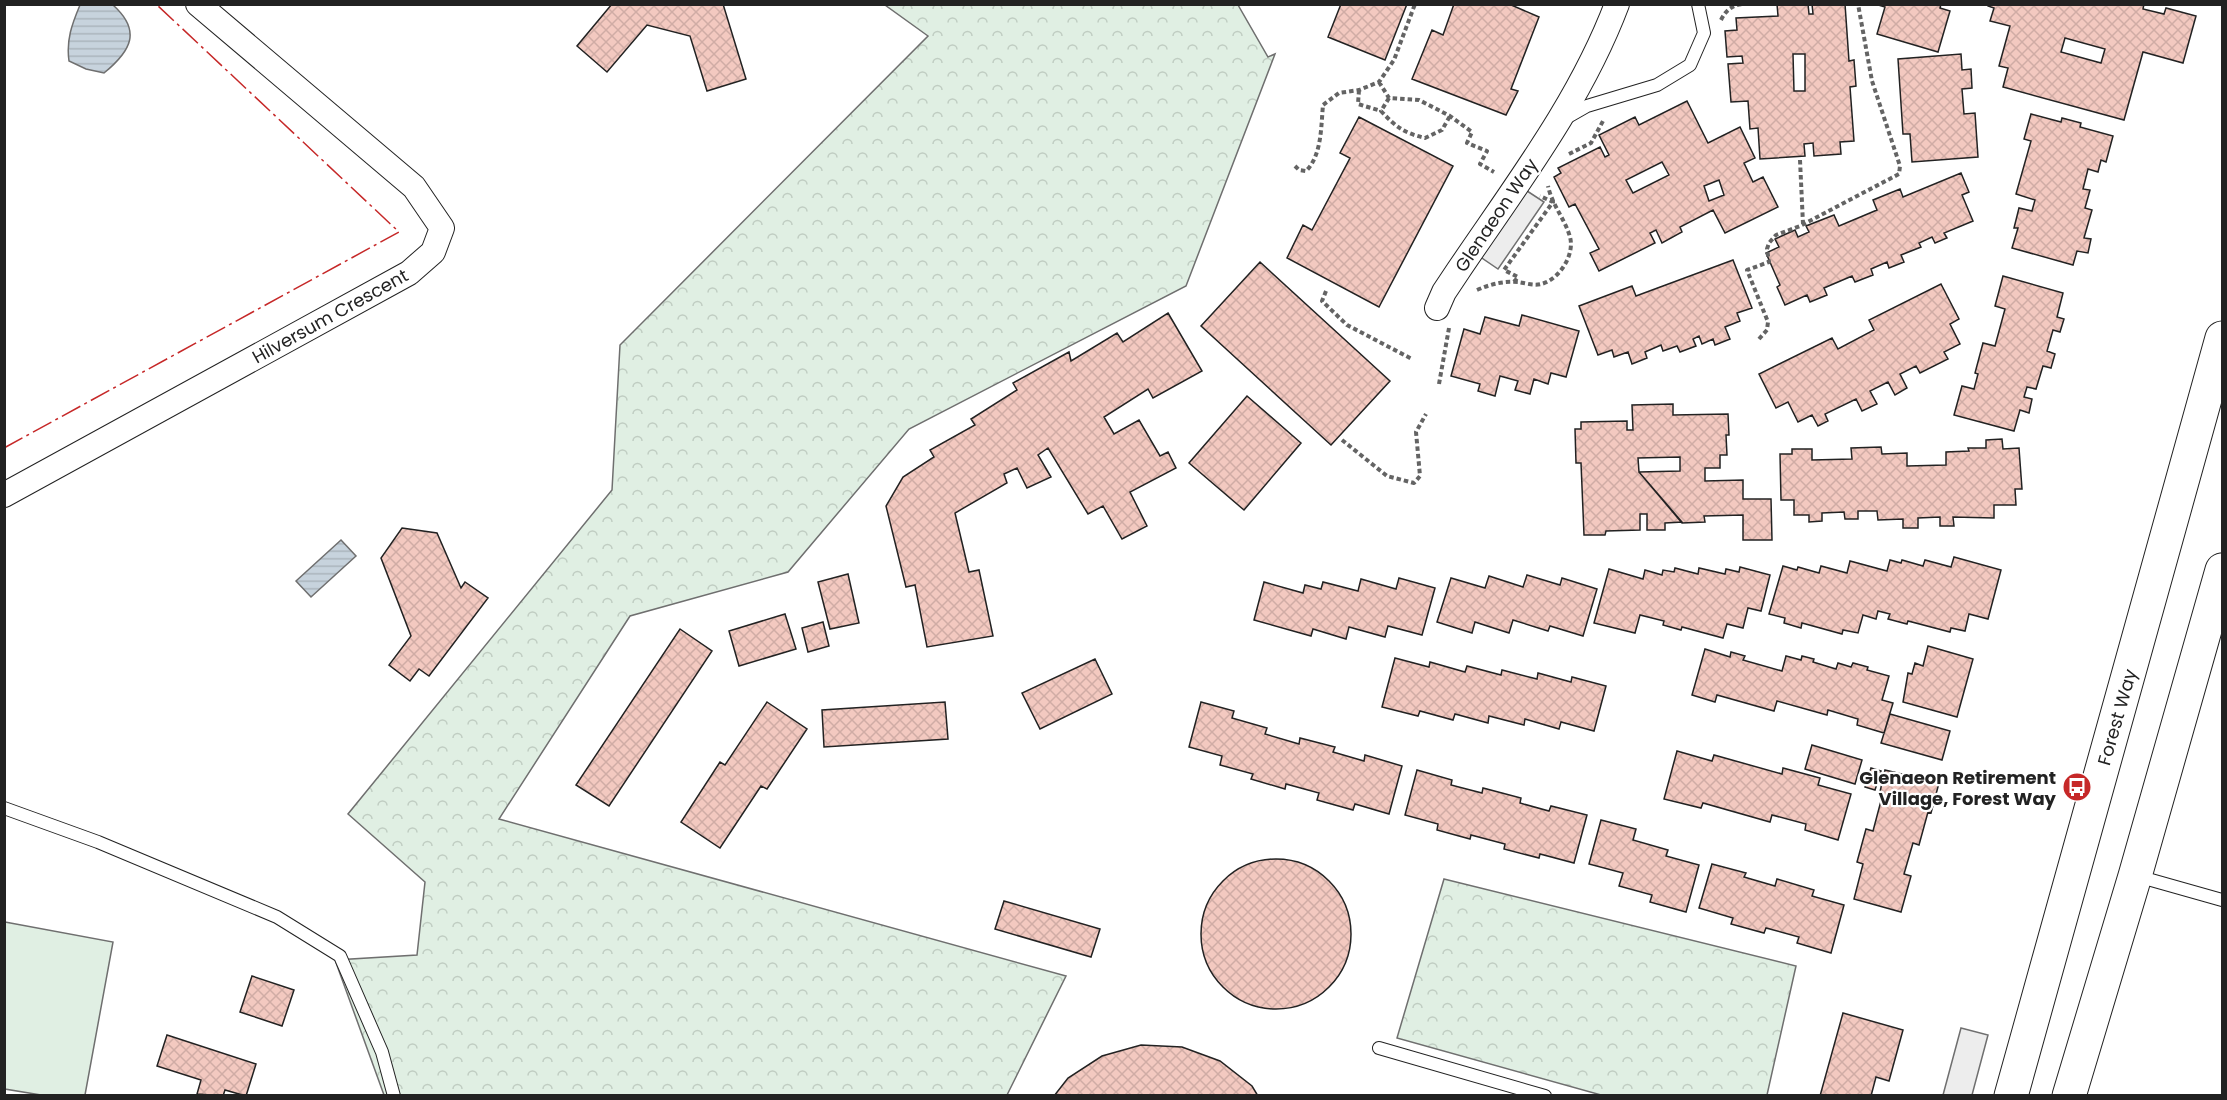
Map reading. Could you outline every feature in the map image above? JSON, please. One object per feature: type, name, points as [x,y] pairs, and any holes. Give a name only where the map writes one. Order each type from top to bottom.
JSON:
[{"type":"main road","name":"Forest Way","points":[[2011,1095],[2223,338]]},
{"type":"main road","points":[[2069,1095],[2223,570]]},
{"type":"street","name":"Hilversum Crescent","points":[[4,495],[409,273],[433,252],[442,228],[414,187],[198,4]]},
{"type":"street","name":"Glenaeon Way","points":[[1444,313],[1444,292],[1558,123],[1603,41],[1617,4]]},
{"type":"lane","name":"Glenaeon Way","points":[[1558,123],[1587,106],[1657,85],[1689,65],[1704,33],[1698,4]]},
{"type":"lane","points":[[4,808],[98,842],[278,917],[340,956],[382,1052],[394,1095]]},
{"type":"lane","points":[[2135,876],[2223,900]]},
{"type":"lane","points":[[1379,1048],[1545,1095]]},
{"type":"path","points":[[1294,165],[1299,170],[1306,171],[1311,166],[1318,148],[1323,105],[1339,93],[1359,90],[1379,82],[1394,60],[1415,4]]},
{"type":"path","points":[[1719,25],[1725,12],[1735,5],[1743,4]]},
{"type":"path","points":[[1759,339],[1767,330],[1768,322],[1747,270],[1769,262],[1767,249],[1769,243],[1776,235],[1803,224],[1899,174],[1897,158],[1872,81],[1858,4]]},
{"type":"path","points":[[1379,82],[1389,98]]},
{"type":"path","points":[[1359,90],[1358,104],[1381,111],[1396,127],[1410,134],[1425,138],[1442,130],[1450,116]]},
{"type":"path","points":[[1381,111],[1389,98]]},
{"type":"path","points":[[1389,98],[1419,100],[1450,116],[1472,132],[1467,143],[1487,151],[1480,164],[1495,173]]},
{"type":"path","points":[[1562,156],[1591,143],[1606,116]]},
{"type":"path","points":[[1800,160],[1803,224]]},
{"type":"path","points":[[1468,294],[1492,283],[1540,284],[1556,276],[1568,261],[1571,240],[1564,220],[1552,202],[1548,177]]},
{"type":"path","points":[[1538,194],[1552,202]]},
{"type":"path","points":[[1514,282],[1518,277],[1504,270],[1552,202]]},
{"type":"path","points":[[1326,291],[1322,301],[1347,324],[1412,359]]},
{"type":"path","points":[[1439,384],[1444,313]]},
{"type":"path","points":[[1342,440],[1387,476],[1414,483],[1420,477],[1416,432],[1426,414]]},
{"type":"green space","points":[[885,5],[1238,5],[1268,57],[1275,54],[1186,286],[909,429],[788,572],[630,616],[499,819],[1066,976],[1007,1095],[384,1095],[335,960],[417,955],[425,882],[348,814],[612,490],[620,345],[928,36]]},
{"type":"green space","points":[[1444,879],[1796,966],[1767,1095],[1601,1095],[1397,1038]]},
{"type":"green space","points":[[5,922],[113,942],[85,1095],[41,1095],[5,1089]]},
{"type":"shaded area","points":[[80,5],[113,5],[128,24],[130,40],[126,49],[104,73],[86,69],[69,61],[70,32]]},
{"type":"shaded area","points":[[1524,189],[1544,202],[1498,269],[1479,256]]},
{"type":"shaded area","points":[[341,540],[356,556],[311,597],[296,581]]},
{"type":"shaded area","points":[[1961,1028],[1988,1035],[1972,1095],[1943,1095]]},
{"type":"building","points":[[612,4],[723,4],[746,79],[707,91],[690,36],[647,25],[607,72],[577,46]]},
{"type":"building","points":[[1341,4],[1407,4],[1385,60],[1328,37]]},
{"type":"building","points":[[1454,4],[1509,4],[1539,17],[1511,89],[1518,91],[1506,115],[1412,79],[1432,30],[1443,35]]},
{"type":"building","points":[[1777,4],[1808,4],[1809,14],[1813,14],[1812,4],[1845,4],[1849,61],[1854,60],[1856,86],[1850,87],[1854,141],[1840,142],[1841,154],[1814,156],[1813,143],[1804,144],[1805,156],[1760,159],[1758,128],[1750,129],[1748,101],[1731,102],[1728,64],[1743,63],[1742,56],[1727,57],[1725,31],[1737,30],[1736,18],[1778,16]],"holes":[[[1793,54],[1805,54],[1805,91],[1794,91]]]},
{"type":"building","points":[[1875,4],[1941,4],[1940,8],[1950,11],[1938,52],[1877,34],[1885,7]]},
{"type":"building","points":[[1988,4],[2144,4],[2143,9],[2164,14],[2166,8],[2196,16],[2183,63],[2143,52],[2124,120],[2003,87],[2008,68],[1999,66],[2010,26],[1990,21],[1994,8]],"holes":[[[2065,38],[2105,49],[2101,63],[2061,52]]]},
{"type":"building","points":[[1961,54],[1962,70],[1971,69],[1972,88],[1962,89],[1964,114],[1975,113],[1978,157],[1912,162],[1910,134],[1903,134],[1898,59]]},
{"type":"building","points":[[1687,101],[1708,143],[1740,127],[1755,158],[1744,163],[1753,182],[1763,177],[1778,207],[1725,233],[1713,210],[1680,227],[1682,232],[1662,243],[1656,230],[1650,233],[1655,243],[1599,271],[1590,253],[1599,249],[1575,204],[1569,207],[1554,177],[1561,173],[1558,168],[1600,147],[1605,157],[1609,155],[1599,135],[1635,117],[1639,125]],"holes":[[[1662,162],[1669,175],[1633,193],[1626,180]],[[1719,180],[1724,195],[1709,201],[1704,186]]]},
{"type":"building","points":[[2031,114],[2061,122],[2062,118],[2081,123],[2080,127],[2113,136],[2106,162],[2101,160],[2098,172],[2088,169],[2083,189],[2090,190],[2085,208],[2092,210],[2084,238],[2091,239],[2088,253],[2077,251],[2073,265],[2012,248],[2018,228],[2014,228],[2019,208],[2032,211],[2035,200],[2016,194],[2031,141],[2024,139]]},
{"type":"building","points":[[1359,117],[1453,166],[1379,307],[1287,258],[1303,225],[1312,230],[1350,158],[1340,153]]},
{"type":"building","points":[[1961,173],[1969,192],[1962,195],[1973,221],[1944,233],[1947,238],[1935,243],[1932,237],[1919,243],[1921,247],[1901,255],[1904,262],[1889,268],[1887,262],[1871,269],[1873,275],[1855,282],[1852,276],[1824,288],[1827,295],[1810,302],[1807,295],[1785,305],[1777,287],[1780,285],[1766,253],[1779,247],[1775,239],[1795,230],[1798,237],[1809,232],[1806,226],[1834,215],[1839,226],[1877,210],[1873,200],[1900,189],[1903,197]]},
{"type":"building","points":[[1733,260],[1752,308],[1737,313],[1740,321],[1725,327],[1730,339],[1715,345],[1713,339],[1702,344],[1699,336],[1693,339],[1696,346],[1680,352],[1677,346],[1663,351],[1661,345],[1645,352],[1647,358],[1632,364],[1628,352],[1614,357],[1612,350],[1598,355],[1579,306],[1632,286],[1636,296]]},
{"type":"building","points":[[1260,262],[1390,381],[1331,445],[1201,326]]},
{"type":"building","points":[[2003,276],[2063,293],[2057,317],[2064,319],[2060,332],[2053,330],[2047,351],[2055,354],[2051,368],[2043,366],[2036,389],[2027,387],[2024,397],[2032,399],[2029,413],[2020,410],[2014,431],[1954,415],[1962,386],[1974,389],[1978,374],[1975,373],[1983,343],[1995,346],[2005,309],[1995,306]]},
{"type":"building","points":[[1941,284],[1959,319],[1950,324],[1960,344],[1944,352],[1948,359],[1920,373],[1916,366],[1900,374],[1907,388],[1895,395],[1888,382],[1870,391],[1877,404],[1862,411],[1856,399],[1825,414],[1828,421],[1818,426],[1812,415],[1798,422],[1788,402],[1776,408],[1759,374],[1832,338],[1838,349],[1874,330],[1869,320]]},
{"type":"building","points":[[1168,313],[1202,371],[1153,398],[1148,389],[1104,417],[1114,434],[1139,420],[1160,456],[1168,452],[1176,468],[1130,492],[1147,526],[1122,539],[1103,506],[1088,514],[1048,448],[1038,455],[1051,477],[1027,488],[1017,468],[1004,474],[1007,483],[955,513],[969,572],[979,570],[993,636],[927,647],[915,585],[906,587],[886,506],[903,477],[934,457],[930,450],[975,425],[971,419],[1017,390],[1013,383],[1069,352],[1071,361],[1117,333],[1123,342]]},
{"type":"building","points":[[1522,315],[1579,331],[1566,377],[1551,373],[1548,384],[1534,379],[1530,394],[1515,390],[1518,381],[1500,376],[1495,396],[1478,391],[1480,384],[1451,376],[1464,329],[1480,334],[1485,317],[1519,326]]},
{"type":"building","points":[[1247,396],[1301,443],[1244,510],[1189,463]]},
{"type":"building","points":[[1673,404],[1673,415],[1728,414],[1727,455],[1720,455],[1720,468],[1705,468],[1705,481],[1743,480],[1743,499],[1771,499],[1772,540],[1743,540],[1743,515],[1704,516],[1705,522],[1665,523],[1665,530],[1647,530],[1647,514],[1640,514],[1640,530],[1606,531],[1605,535],[1584,535],[1581,463],[1576,463],[1575,429],[1581,429],[1581,422],[1627,421],[1627,430],[1633,430],[1632,405]],"holes":[[[1680,457],[1680,471],[1639,472],[1638,458]]]},
{"type":"building","points":[[2002,439],[2003,449],[2019,448],[2022,489],[2015,489],[2016,505],[1994,505],[1994,518],[1953,517],[1954,526],[1940,526],[1940,517],[1918,518],[1918,528],[1903,528],[1903,519],[1878,520],[1877,511],[1858,511],[1858,519],[1845,519],[1844,512],[1822,513],[1822,521],[1809,522],[1809,515],[1794,515],[1794,500],[1781,500],[1780,454],[1792,454],[1792,449],[1812,449],[1812,460],[1852,459],[1851,448],[1881,447],[1882,454],[1907,453],[1907,466],[1946,465],[1946,452],[1986,448],[1986,440]]},
{"type":"building","points":[[402,528],[437,533],[461,588],[465,582],[488,598],[429,676],[419,669],[410,681],[389,665],[411,636],[381,558]]},
{"type":"building","points":[[1954,557],[2001,570],[1988,619],[1969,614],[1965,631],[1951,628],[1950,632],[1908,621],[1907,624],[1888,619],[1890,614],[1878,611],[1876,619],[1863,615],[1858,633],[1843,630],[1842,634],[1802,623],[1801,628],[1784,623],[1785,618],[1769,614],[1783,566],[1797,570],[1798,567],[1819,573],[1821,566],[1847,573],[1850,561],[1887,571],[1890,560],[1901,563],[1902,560],[1923,566],[1925,560],[1951,567]]},
{"type":"building","points":[[1740,567],[1770,575],[1761,611],[1748,608],[1743,628],[1727,624],[1723,638],[1682,627],[1681,630],[1663,625],[1664,621],[1640,615],[1635,633],[1594,623],[1609,569],[1643,579],[1645,570],[1662,575],[1663,570],[1674,572],[1675,568],[1698,574],[1699,568],[1725,574],[1726,569],[1739,572]]},
{"type":"building","points":[[848,574],[859,623],[830,629],[818,582]]},
{"type":"building","points":[[1527,575],[1560,585],[1562,578],[1597,589],[1583,636],[1550,626],[1548,631],[1513,620],[1509,633],[1475,622],[1472,633],[1437,622],[1451,578],[1485,588],[1489,576],[1523,587]]},
{"type":"building","points":[[1399,578],[1435,588],[1422,635],[1388,626],[1385,637],[1349,627],[1346,639],[1313,629],[1311,636],[1254,620],[1264,582],[1303,593],[1305,585],[1321,589],[1323,582],[1358,591],[1361,579],[1396,589]]},
{"type":"building","points":[[785,614],[796,649],[739,666],[729,631]]},
{"type":"building","points":[[823,622],[829,646],[808,652],[802,628]]},
{"type":"building","points":[[680,629],[712,651],[609,806],[576,785]]},
{"type":"building","points":[[1928,646],[1973,659],[1957,717],[1903,702],[1908,673],[1912,674],[1915,663],[1923,666]]},
{"type":"building","points":[[1705,649],[1730,657],[1731,652],[1745,656],[1743,660],[1782,671],[1786,656],[1801,660],[1802,656],[1836,669],[1838,663],[1851,667],[1853,663],[1868,667],[1867,670],[1889,676],[1882,700],[1893,703],[1884,733],[1857,725],[1858,719],[1828,710],[1827,715],[1777,701],[1774,711],[1717,695],[1715,702],[1692,695]]},
{"type":"building","points":[[1395,658],[1429,667],[1430,662],[1465,672],[1467,666],[1501,675],[1502,670],[1537,679],[1538,673],[1571,682],[1572,677],[1606,686],[1594,731],[1561,722],[1559,729],[1525,719],[1524,725],[1489,716],[1488,723],[1455,714],[1453,720],[1420,711],[1418,716],[1382,707]]},
{"type":"building","points":[[1095,659],[1112,694],[1040,729],[1022,693]]},
{"type":"building","points":[[767,702],[807,729],[767,789],[761,786],[720,848],[681,822],[720,762],[725,765]]},
{"type":"building","points":[[945,702],[948,739],[824,747],[822,710]]},
{"type":"building","points":[[1201,702],[1234,711],[1232,718],[1267,728],[1265,734],[1299,744],[1300,738],[1335,747],[1333,752],[1364,761],[1365,755],[1402,766],[1389,814],[1355,804],[1353,810],[1317,800],[1319,793],[1286,784],[1285,789],[1251,779],[1253,774],[1220,765],[1222,756],[1189,747]]},
{"type":"building","points":[[1890,714],[1950,731],[1942,760],[1881,743]]},
{"type":"building","points":[[1812,745],[1862,760],[1855,784],[1805,769]]},
{"type":"building","points":[[1677,751],[1712,761],[1714,755],[1782,774],[1783,768],[1820,778],[1818,785],[1851,794],[1838,840],[1805,830],[1806,824],[1772,815],[1770,822],[1703,803],[1701,808],[1664,799]]},
{"type":"building","points":[[1871,768],[1881,771],[1875,790],[1865,787]]},
{"type":"building","points":[[1417,770],[1452,780],[1451,785],[1482,793],[1483,788],[1521,798],[1520,803],[1549,811],[1551,806],[1587,815],[1574,863],[1540,854],[1539,858],[1504,849],[1505,844],[1471,835],[1470,839],[1437,830],[1438,824],[1405,815]]},
{"type":"building","points":[[1885,770],[1939,783],[1919,845],[1913,843],[1904,874],[1911,876],[1901,912],[1854,899],[1863,864],[1857,862],[1866,829],[1873,831],[1882,797],[1879,796]]},
{"type":"building","points":[[1601,820],[1636,829],[1633,840],[1668,850],[1666,856],[1699,865],[1686,912],[1650,902],[1652,895],[1619,886],[1623,873],[1589,864]]},
{"type":"building","points":[[1276,859],[1291,860],[1305,865],[1329,881],[1345,905],[1350,919],[1350,949],[1345,963],[1329,987],[1305,1003],[1291,1008],[1276,1009],[1261,1008],[1247,1003],[1223,987],[1207,963],[1202,949],[1201,934],[1202,919],[1207,905],[1223,881],[1247,865],[1261,860]]},
{"type":"building","points":[[1712,864],[1746,873],[1744,877],[1775,886],[1777,879],[1814,890],[1812,896],[1844,905],[1831,953],[1797,943],[1799,937],[1766,928],[1764,933],[1731,924],[1733,918],[1699,908]]},
{"type":"building","points":[[1004,901],[1100,929],[1091,957],[995,929]]},
{"type":"building","points":[[252,976],[294,990],[282,1026],[240,1012]]},
{"type":"building","points":[[1843,1013],[1903,1030],[1889,1081],[1876,1077],[1871,1096],[1820,1096]]},
{"type":"building","points":[[167,1035],[256,1064],[246,1096],[225,1090],[223,1096],[197,1094],[201,1080],[157,1066]]},
{"type":"building","points":[[1141,1045],[1182,1047],[1220,1061],[1252,1086],[1258,1096],[1054,1096],[1068,1078],[1102,1056]]},
{"type":"power","points":[[4,448],[399,232],[156,4]]},
{"type":"place","name":"Glenaeon Retirement Village, Forest Way","points":[[2077,787]]}]
